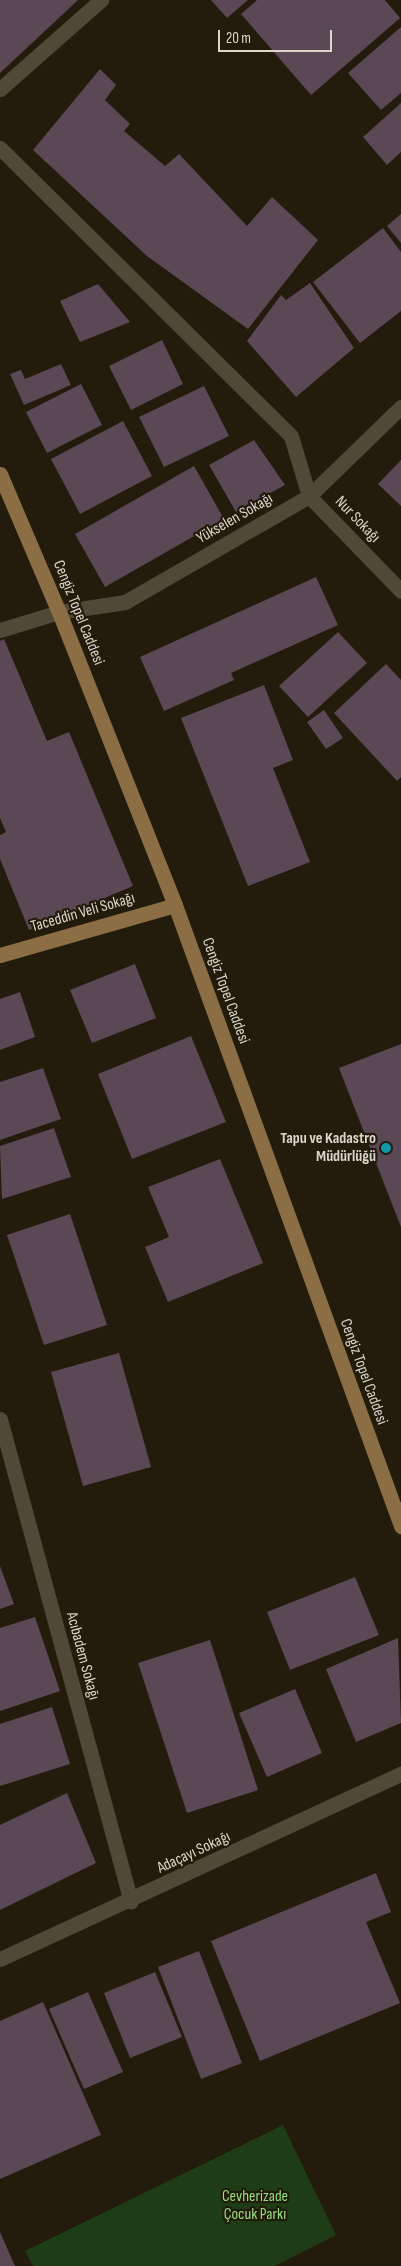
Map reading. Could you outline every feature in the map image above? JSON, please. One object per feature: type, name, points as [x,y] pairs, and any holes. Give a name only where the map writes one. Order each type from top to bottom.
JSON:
[{"type":"main road","name":"Cengiz Topel Caddesi","points":[[0,474],[59,612],[175,905],[401,1526]]},
{"type":"main road","name":"Taceddin Veli Sokağı","points":[[0,955],[175,905]]},
{"type":"street","points":[[0,89],[101,0]]},
{"type":"street","points":[[0,148],[291,436],[309,496]]},
{"type":"street","name":"Yükselen Sokağı","points":[[0,630],[59,612],[125,602],[309,496],[401,407]]},
{"type":"street","name":"Nur Sokağı","points":[[309,496],[401,591]]},
{"type":"street","name":"Acıbadem Sokağı","points":[[0,1419],[131,1902]]},
{"type":"street","name":"Adaçayı Sokağı","points":[[0,1960],[131,1902],[401,1774]]},
{"type":"green space","name":"Cevherizade Çocuk Parkı","points":[[283,2125],[336,2235],[275,2266],[33,2266],[25,2251]]},
{"type":"building","points":[[0,0],[78,0],[0,73]]},
{"type":"building","points":[[211,0],[248,0],[227,18]]},
{"type":"building","points":[[257,0],[385,0],[400,18],[311,95],[241,14]]},
{"type":"building","points":[[401,27],[401,93],[381,110],[348,73]]},
{"type":"building","points":[[100,69],[116,85],[105,100],[130,124],[124,131],[165,166],[179,154],[247,226],[272,197],[318,240],[248,329],[147,256],[33,150]]},
{"type":"building","points":[[401,103],[401,152],[387,165],[363,137]]},
{"type":"building","points":[[401,214],[401,243],[387,226]]},
{"type":"building","points":[[383,228],[401,252],[401,311],[360,343],[313,282]]},
{"type":"building","points":[[310,283],[354,348],[296,397],[247,341],[281,295],[286,300]]},
{"type":"building","points":[[98,284],[130,322],[80,342],[60,301]]},
{"type":"building","points":[[162,340],[183,384],[131,410],[109,366]]},
{"type":"building","points":[[61,364],[71,385],[24,405],[10,374],[21,370],[25,379]]},
{"type":"building","points":[[81,384],[102,425],[47,453],[26,412]]},
{"type":"building","points":[[204,386],[229,436],[164,467],[139,417]]},
{"type":"building","points":[[123,421],[152,476],[80,514],[51,459]]},
{"type":"building","points":[[254,440],[285,485],[236,512],[209,465]]},
{"type":"building","points":[[401,460],[401,506],[378,484]]},
{"type":"building","points":[[194,466],[224,519],[105,587],[75,534]]},
{"type":"building","points":[[316,577],[338,625],[231,673],[234,680],[164,711],[140,657]]},
{"type":"building","points":[[338,632],[367,663],[308,717],[279,686]]},
{"type":"building","points":[[4,639],[47,741],[69,732],[133,886],[29,930],[0,859],[0,835],[6,832],[0,818],[0,641]]},
{"type":"building","points":[[386,664],[401,680],[401,777],[397,781],[334,713]]},
{"type":"building","points":[[264,685],[293,760],[273,768],[310,862],[248,886],[181,718]]},
{"type":"building","points":[[324,710],[343,738],[326,749],[307,722]]},
{"type":"building","points":[[135,964],[156,1018],[92,1043],[70,990]]},
{"type":"building","points":[[20,992],[35,1037],[0,1050],[0,999]]},
{"type":"building","points":[[191,1036],[226,1122],[132,1159],[98,1074]]},
{"type":"building","name":"Tapu ve Kadastro Müdürlüğü","points":[[401,1044],[401,1227],[339,1068]]},
{"type":"building","points":[[43,1068],[61,1119],[0,1140],[0,1082]]},
{"type":"building","points":[[54,1128],[71,1177],[2,1199],[0,1146]]},
{"type":"building","points":[[220,1159],[263,1263],[168,1302],[145,1247],[169,1237],[148,1187]]},
{"type":"building","points":[[70,1214],[107,1325],[44,1345],[7,1235]]},
{"type":"building","points":[[119,1353],[151,1467],[83,1486],[51,1372]]},
{"type":"building","points":[[0,1566],[14,1604],[0,1609]]},
{"type":"building","points":[[355,1577],[379,1635],[290,1670],[267,1612]]},
{"type":"building","points":[[35,1617],[60,1691],[0,1711],[0,1628]]},
{"type":"building","points":[[398,1638],[401,1723],[356,1742],[326,1669]]},
{"type":"building","points":[[210,1640],[258,1790],[187,1813],[138,1663]]},
{"type":"building","points":[[295,1689],[322,1753],[267,1777],[239,1713]]},
{"type":"building","points":[[52,1707],[70,1764],[0,1786],[0,1724]]},
{"type":"building","points":[[67,1793],[96,1863],[0,1910],[0,1825]]},
{"type":"building","points":[[376,1873],[391,1912],[366,1922],[400,2003],[260,2061],[211,1941]]},
{"type":"building","points":[[199,1951],[242,2063],[201,2079],[158,1967]]},
{"type":"building","points":[[155,1972],[182,2037],[130,2058],[104,1993]]},
{"type":"building","points":[[88,1992],[123,2072],[84,2089],[49,2009]]},
{"type":"building","points":[[43,2002],[101,2135],[0,2179],[0,2021]]},
{"type":"building","points":[[0,2232],[15,2266],[0,2266]]},
{"type":"place","name":"Tapu ve Kadastro Müdürlüğü","points":[[386,1148]]}]
